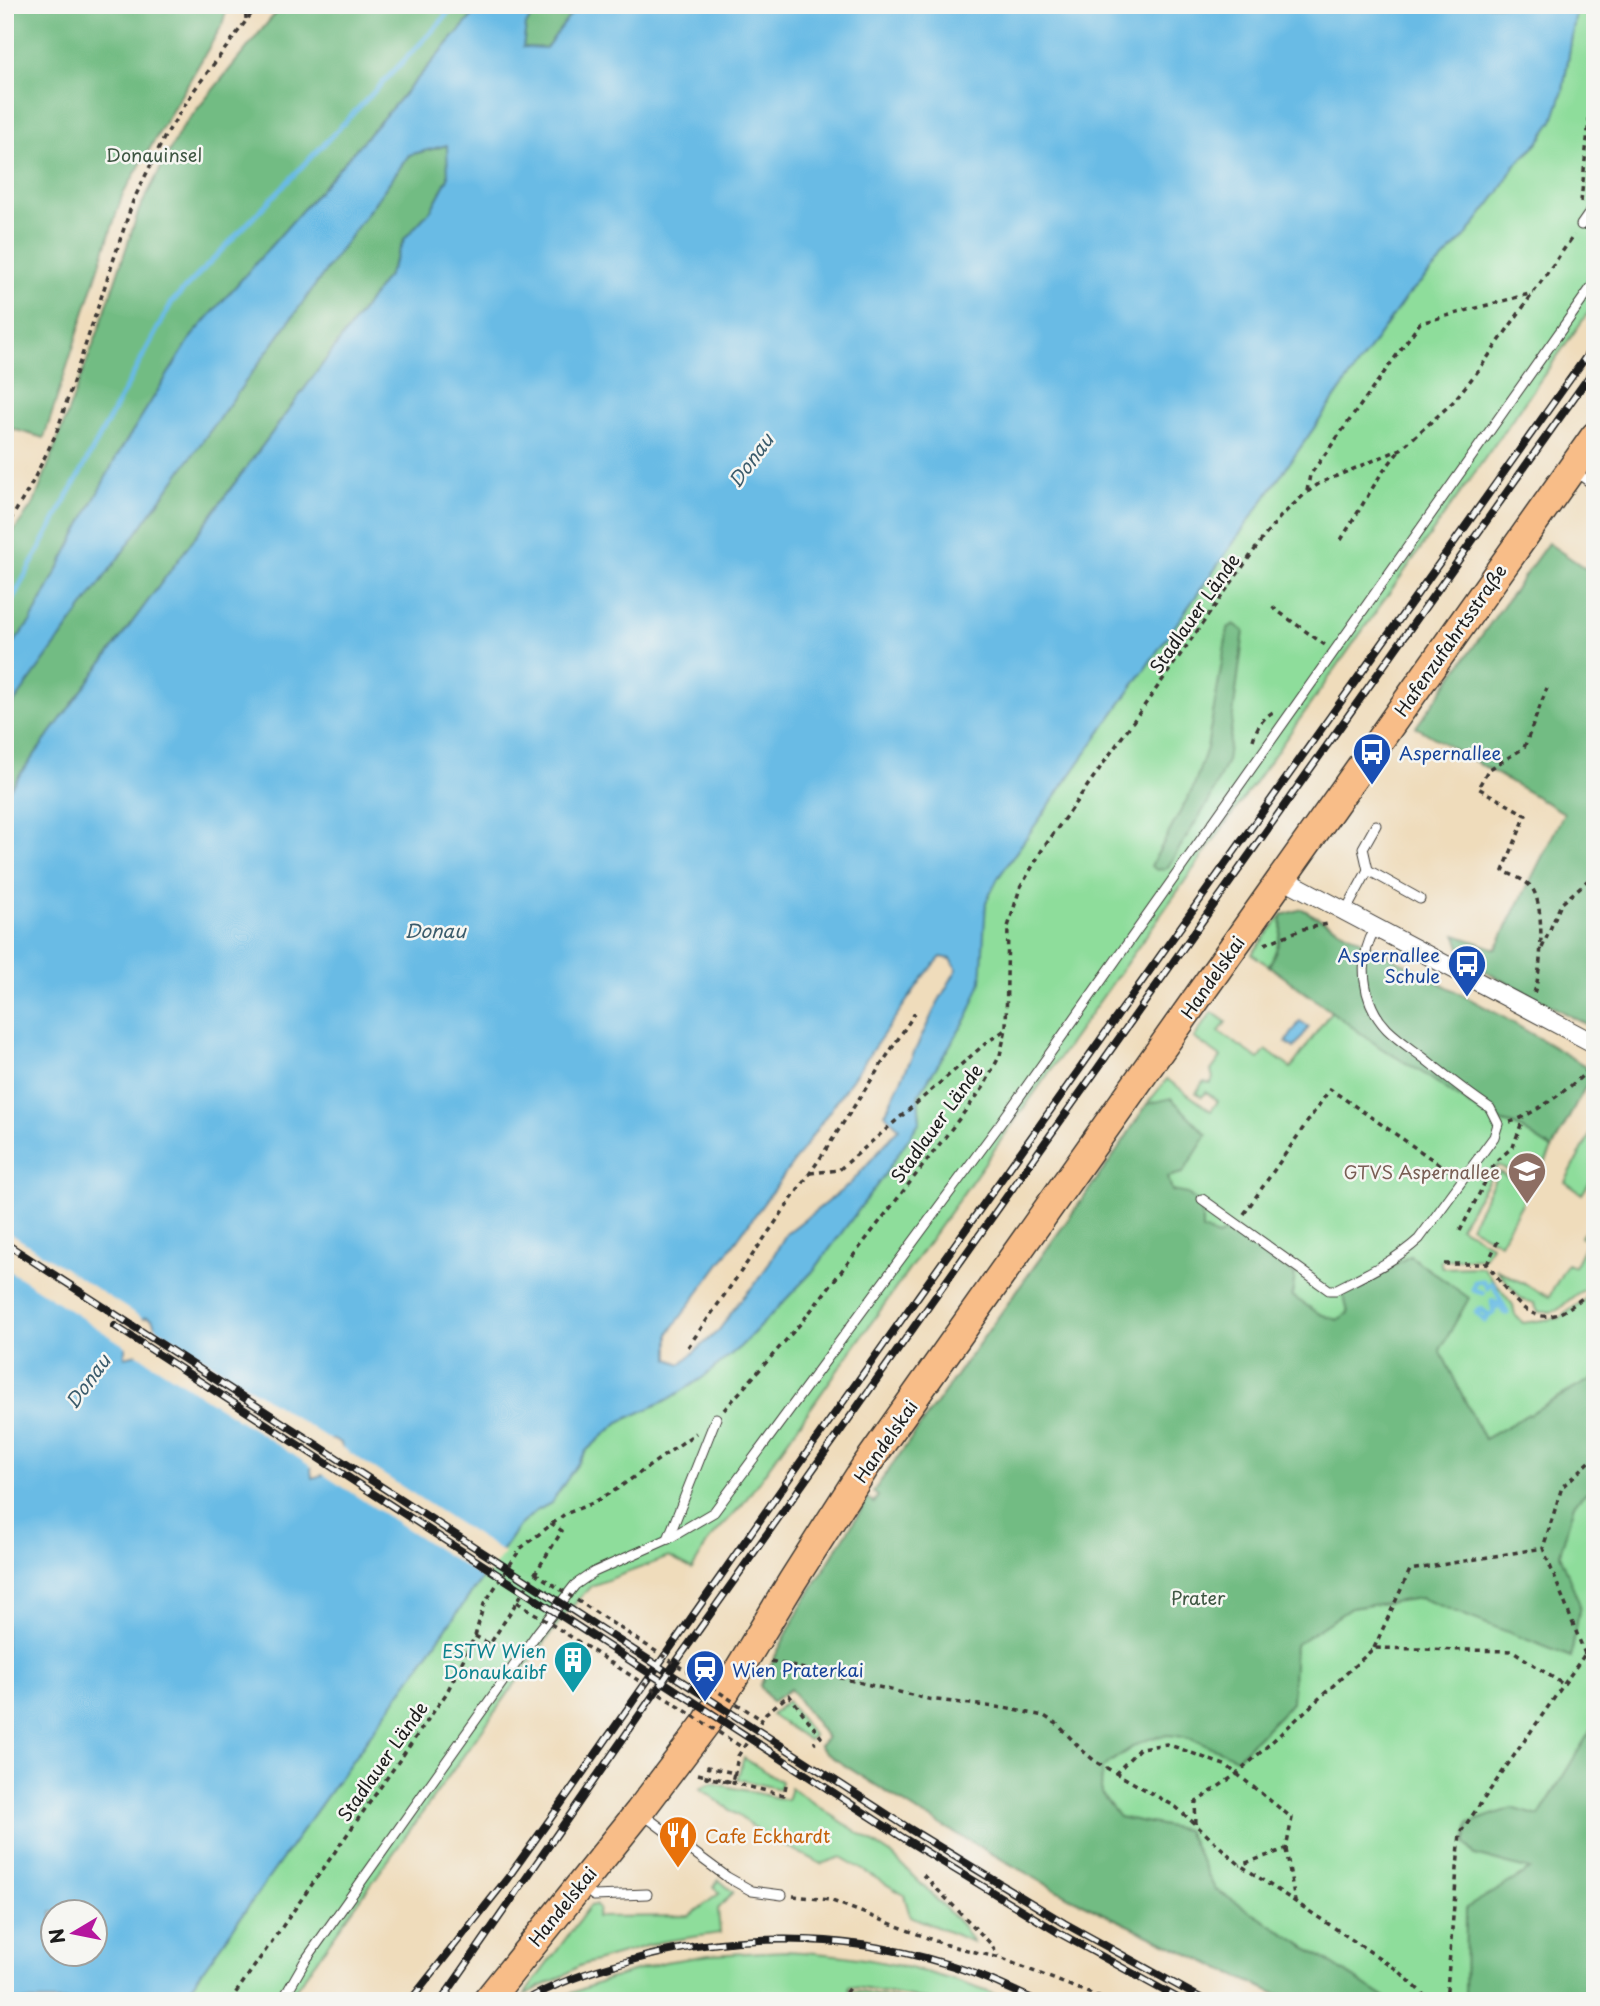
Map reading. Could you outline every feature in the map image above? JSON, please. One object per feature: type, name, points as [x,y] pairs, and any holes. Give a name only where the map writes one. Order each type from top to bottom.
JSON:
[{"type":"main road","name":"Hafenzufahrtsstraße","points":[[1282,878],[1595,436]]},
{"type":"main road","name":"Handelskai","points":[[487,2001],[639,1812],[707,1722],[793,1580],[866,1467],[1282,878]]},
{"type":"street","points":[[1282,878],[1340,917],[1375,929],[1595,1044]]},
{"type":"lane","points":[[1581,225],[1595,205]]},
{"type":"lane","points":[[282,2001],[305,1961],[538,1632],[575,1586],[594,1572],[668,1539],[714,1512],[1000,1124],[1595,282]]},
{"type":"lane","points":[[1571,469],[1595,486]]},
{"type":"lane","points":[[1340,917],[1368,870],[1363,848],[1377,825]]},
{"type":"lane","points":[[1368,870],[1420,899]]},
{"type":"lane","points":[[1202,1199],[1329,1290],[1335,1290],[1405,1252],[1419,1239],[1494,1137],[1498,1124],[1490,1108],[1400,1040],[1379,1019],[1370,1003],[1364,973],[1368,941],[1375,929]]},
{"type":"lane","points":[[668,1539],[716,1418]]},
{"type":"lane","points":[[639,1812],[727,1877],[752,1891],[782,1895]]},
{"type":"lane","points":[[579,1884],[594,1896],[647,1895]]},
{"type":"path","points":[[245,5],[246,19]]},
{"type":"path","points":[[5,529],[57,434],[133,201],[164,138],[195,89],[258,5]]},
{"type":"path","points":[[1581,225],[1581,188],[1595,58]]},
{"type":"path","name":"Stadlauer Lände","points":[[230,2001],[446,1694],[475,1636],[484,1604],[520,1548],[551,1523],[617,1489],[716,1418],[802,1322],[983,1088],[1000,1055],[1006,1029],[1008,927],[1020,888],[1042,850],[1263,538],[1281,516],[1320,483],[1401,449],[1452,403],[1581,225]]},
{"type":"path","points":[[1306,493],[1310,475],[1420,323],[1534,292]]},
{"type":"path","points":[[1341,540],[1381,474],[1401,449]]},
{"type":"path","points":[[1272,607],[1334,651]]},
{"type":"path","points":[[1528,1009],[1536,988],[1542,948],[1541,926],[1534,890],[1503,871],[1525,815],[1478,788],[1488,770],[1524,748],[1547,688]]},
{"type":"path","points":[[1542,948],[1561,904],[1595,874]]},
{"type":"path","points":[[1256,943],[1264,944],[1340,917]]},
{"type":"path","points":[[688,1347],[810,1172],[915,1013]]},
{"type":"path","points":[[810,1172],[839,1170],[986,1043],[1006,1029]]},
{"type":"path","points":[[1498,1124],[1523,1119],[1578,1081],[1591,1066]]},
{"type":"path","points":[[1238,1224],[1330,1088],[1462,1180]]},
{"type":"path","points":[[1460,1231],[1496,1161],[1513,1147],[1523,1119]]},
{"type":"path","points":[[1590,1199],[1595,1192]]},
{"type":"path","points":[[1589,1222],[1595,1237]]},
{"type":"path","points":[[1487,1264],[1498,1241]]},
{"type":"path","points":[[1444,1264],[1487,1264]]},
{"type":"path","points":[[1487,1264],[1523,1309],[1538,1315],[1560,1313],[1595,1289]]},
{"type":"path","points":[[1585,1654],[1544,1548],[1562,1486],[1595,1457]]},
{"type":"path","points":[[475,1636],[490,1644],[562,1531],[551,1523]]},
{"type":"path","points":[[1196,1824],[1195,1803],[1238,1773],[1374,1648],[1410,1570],[1544,1548]]},
{"type":"path","points":[[535,1573],[762,1720]]},
{"type":"path","points":[[517,1602],[743,1748]]},
{"type":"path","points":[[1374,1648],[1514,1651],[1563,1685]]},
{"type":"path","points":[[1446,2001],[1460,1833],[1585,1654],[1595,1653]]},
{"type":"path","points":[[769,1661],[908,1695],[1027,1711],[1044,1716],[1057,1724],[1083,1751],[1115,1774],[1177,1807],[1240,1865],[1399,1971],[1430,2001]]},
{"type":"path","points":[[733,1783],[738,1756],[743,1748],[766,1713],[789,1695],[821,1737],[814,1743]]},
{"type":"path","points":[[1115,1774],[1140,1748],[1167,1744],[1227,1766],[1238,1773],[1292,1818],[1286,1849],[1295,1903]]},
{"type":"path","points":[[698,1774],[706,1776],[732,1782],[734,1773],[708,1767],[706,1777],[784,1795],[786,1785]]},
{"type":"path","points":[[1240,1865],[1286,1849]]},
{"type":"path","points":[[923,1875],[991,1944],[1000,1958]]},
{"type":"path","points":[[782,1895],[830,1900],[943,1944],[1000,1958],[1109,2001]]},
{"type":"path","points":[[839,2001],[849,1988]]},
{"type":"green space","points":[[5,5],[228,5],[222,25],[122,196],[44,438],[5,427]]},
{"type":"green space","points":[[282,5],[482,5],[192,336],[117,456],[31,621],[5,654],[5,543],[34,503],[99,329],[139,210],[181,129]]},
{"type":"green space","points":[[538,5],[578,5],[546,48],[523,47],[526,25]]},
{"type":"green space","points":[[1577,5],[1595,5],[1595,303],[742,1505],[710,1539],[692,1569],[669,1557],[591,1586],[566,1613],[287,2001],[181,2001],[519,1526],[536,1511],[551,1503],[587,1450],[619,1422],[669,1399],[702,1378],[741,1346],[814,1270],[882,1178],[920,1121],[918,1096],[967,1018],[986,902],[998,878],[1406,297],[1464,238],[1500,191],[1514,166],[1537,144],[1563,91]]},
{"type":"green space","points":[[448,145],[448,178],[431,210],[405,238],[389,274],[5,795],[5,715],[409,155]]},
{"type":"green space","points":[[1548,543],[1595,575],[1595,1029],[1464,960],[1456,935],[1496,949],[1564,813],[1416,727]]},
{"type":"green space","points":[[1234,624],[1244,631],[1227,761],[1209,801],[1167,868],[1157,870],[1151,866],[1193,788],[1207,748],[1228,628]]},
{"type":"green space","points":[[1302,909],[1498,1014],[1594,1071],[1552,1149],[1515,1125],[1490,1119],[1381,1048],[1269,966],[1279,941],[1282,915]]},
{"type":"green space","points":[[1282,915],[1279,941],[1269,966],[1252,954]]},
{"type":"green space","name":"Prater","points":[[1332,1010],[1381,1048],[1490,1119],[1515,1125],[1552,1149],[1534,1184],[1498,1165],[1460,1227],[1491,1245],[1484,1258],[1440,1260],[1442,1268],[1483,1267],[1513,1305],[1515,1315],[1523,1323],[1559,1318],[1595,1292],[1595,2001],[1293,2001],[1069,1897],[918,1812],[824,1752],[819,1746],[827,1738],[790,1688],[772,1702],[760,1686],[800,1608],[868,1499],[874,1502],[878,1496],[873,1492],[1117,1151],[1147,1104],[1167,1079],[1211,1111],[1218,1101],[1206,1092],[1202,1097],[1196,1093],[1203,1082],[1211,1083],[1211,1071],[1221,1057],[1194,1038],[1212,1012],[1226,1022],[1219,1032],[1259,1059],[1266,1050],[1291,1068]]},
{"type":"green space","name":"Prater","points":[[1171,1098],[1207,1135],[1183,1173],[1168,1177],[1172,1191],[1188,1194],[1202,1206],[1202,1230],[1218,1236],[1233,1229],[1295,1275],[1292,1296],[1320,1314],[1337,1320],[1348,1313],[1343,1292],[1410,1256],[1469,1298],[1440,1350],[1484,1439],[1595,1377],[1595,1484],[1574,1504],[1560,1554],[1580,1605],[1571,1657],[1421,1598],[1351,1608],[1295,1645],[1292,1703],[1237,1758],[1196,1741],[1168,1735],[1140,1743],[1102,1768],[1101,1793],[1119,1817],[1186,1830],[1215,1889],[1390,2001],[1293,2001],[1069,1897],[918,1812],[824,1752],[819,1746],[827,1738],[790,1689],[772,1702],[760,1686],[800,1608],[868,1499],[874,1503],[878,1496],[873,1492],[1117,1151],[1147,1104]]},
{"type":"green space","points":[[1592,1131],[1595,1132],[1595,1174],[1582,1194],[1565,1182]]},
{"type":"green space","points":[[1499,1172],[1530,1189],[1500,1243],[1470,1226]]},
{"type":"green space","points":[[1586,1229],[1595,1244],[1595,1284],[1576,1294],[1556,1311],[1538,1312],[1534,1303],[1522,1300],[1496,1269],[1549,1297],[1567,1264],[1574,1267],[1587,1241],[1581,1237]]},
{"type":"green space","points":[[787,1701],[814,1736],[809,1740],[771,1715]]},
{"type":"green space","points":[[1595,1723],[1595,2001],[1465,2001],[1466,1908],[1530,1870],[1475,1855],[1465,1843],[1469,1823],[1512,1808],[1539,1816]]},
{"type":"green space","points":[[744,1758],[782,1782],[780,1789],[737,1779]]},
{"type":"green space","points":[[712,1783],[787,1800],[791,1788],[892,1855],[961,1924],[973,1942],[910,1916],[904,1895],[841,1857],[821,1864],[763,1834],[700,1788]]},
{"type":"green space","points":[[719,1880],[733,1892],[718,1909],[720,1933],[660,1942],[579,1966],[524,1995],[590,1906],[595,1905],[599,1909],[597,1917],[689,1916],[720,1893],[713,1887]]},
{"type":"green space","points":[[785,1951],[844,1956],[901,1966],[957,1981],[1012,2001],[933,2001],[849,1986],[849,1990],[907,2001],[551,2001],[665,1962],[709,1955]]},
{"type":"water","name":"Donau","points":[[482,5],[538,5],[526,25],[523,47],[546,48],[578,5],[1577,5],[1563,91],[1553,121],[1537,144],[1514,166],[1500,191],[1464,238],[1406,297],[998,878],[986,902],[981,982],[967,1018],[918,1096],[920,1121],[814,1270],[741,1346],[702,1378],[669,1399],[619,1422],[587,1450],[551,1503],[536,1511],[519,1526],[181,2001],[5,2001],[5,795],[389,274],[405,238],[431,210],[448,178],[447,145],[409,155],[5,715],[5,654],[31,621],[117,456],[192,336]],"holes":[[[941,957],[951,959],[957,969],[937,1004],[885,1114],[899,1128],[850,1184],[786,1234],[761,1277],[719,1330],[681,1364],[669,1359],[669,1333],[925,975]],[[146,1317],[152,1319],[155,1326],[137,1354],[125,1357],[128,1340]],[[333,1439],[341,1443],[342,1449],[323,1475],[312,1478],[311,1469]]]},
{"type":"water","points":[[1300,1021],[1309,1027],[1294,1048],[1286,1042]]},
{"type":"pier","points":[[5,1230],[145,1320],[128,1348],[5,1268]]},
{"type":"pier","points":[[151,1324],[335,1443],[332,1443],[315,1469],[134,1352]]},
{"type":"pier","points":[[338,1445],[504,1553],[485,1580],[321,1473]]},
{"type":"waterway","points":[[5,613],[172,302],[440,23],[454,5]]},
{"type":"waterway","points":[[1483,1293],[1473,1290],[1475,1282],[1483,1281],[1488,1288],[1491,1283]]},
{"type":"waterway","points":[[1493,1284],[1507,1313],[1499,1305]]},
{"type":"waterway","points":[[1489,1315],[1481,1309],[1476,1312],[1485,1321],[1494,1313],[1492,1301],[1498,1303],[1496,1308],[1496,1303]]},
{"type":"railway","points":[[410,2001],[507,1879],[563,1801],[811,1447],[1595,344]]},
{"type":"railway","points":[[441,2001],[679,1658],[1595,368]]},
{"type":"railway","points":[[5,1243],[910,1829],[1064,1923],[1206,2001]]},
{"type":"railway","points":[[115,1326],[905,1839],[1061,1934],[1183,2001]]},
{"type":"railway","points":[[525,2001],[563,1982],[668,1951],[746,1941],[786,1940],[826,1941],[904,1953],[967,1971],[1037,2001]]},
{"type":"place","name":"Aspernallee","points":[[1372,786]]},
{"type":"place","name":"Aspernallee Schule","points":[[1467,998]]},
{"type":"place","name":"GTVS Aspernallee","points":[[1527,1205]]},
{"type":"place","name":"ESTW Wien Donaukaibf","points":[[573,1694]]},
{"type":"place","name":"Wien Praterkai","points":[[705,1703]]},
{"type":"place","name":"Cafe Eckhardt","points":[[678,1869]]},
{"type":"park label","name":"Donauinsel","points":[[154,154]]}]
